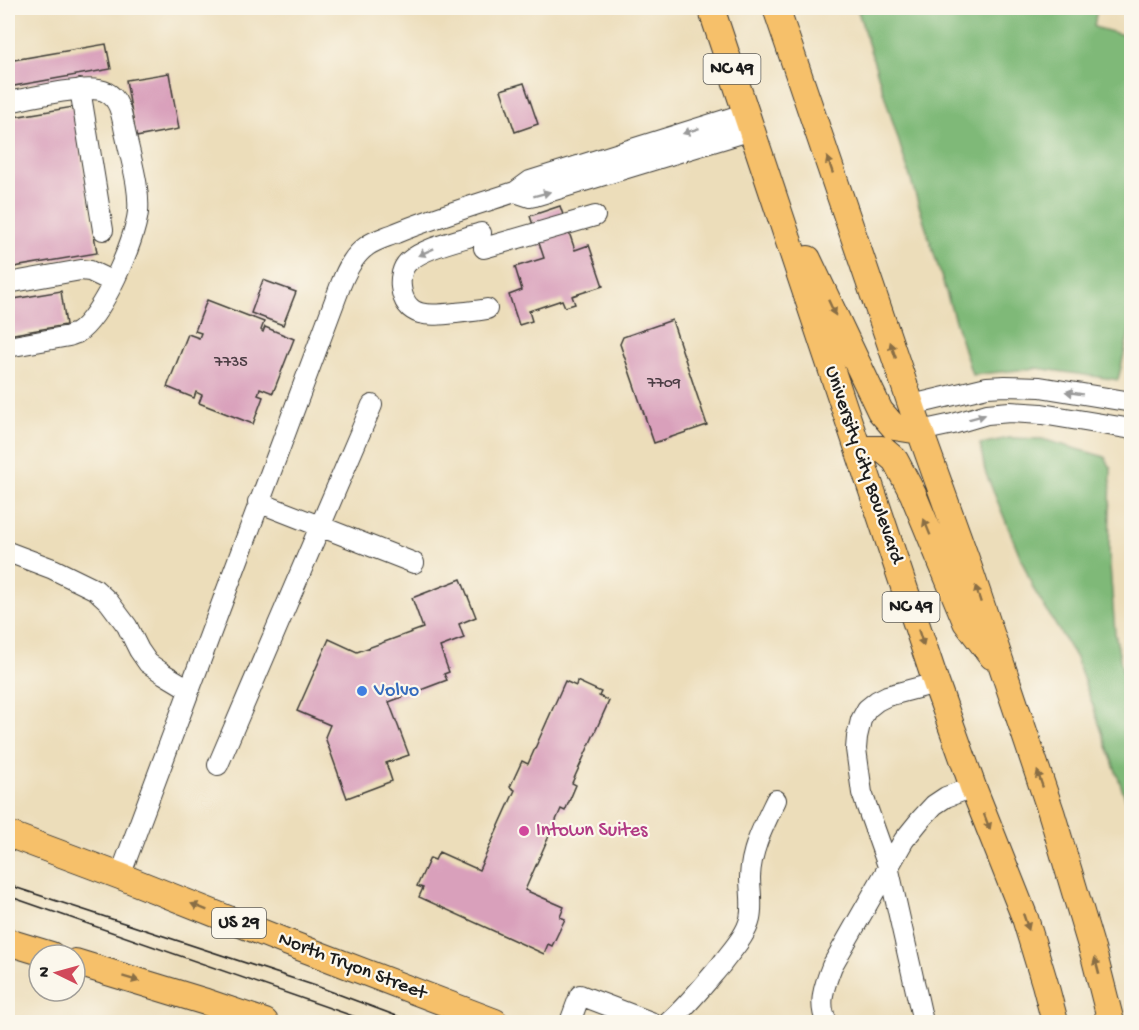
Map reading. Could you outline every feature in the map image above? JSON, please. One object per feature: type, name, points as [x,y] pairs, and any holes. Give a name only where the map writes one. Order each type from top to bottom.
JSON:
[{"type":"main road","name":"University City Boulevard","points":[[711,8],[936,683],[973,787],[1025,918],[1055,1023]]},
{"type":"main road","points":[[776,8],[1052,814],[1095,959],[1111,1023]]},
{"type":"main road","points":[[774,201],[813,267],[880,411],[894,427],[920,430]]},
{"type":"main road","points":[[858,449],[882,449],[895,460],[914,494],[966,622],[1003,670]]},
{"type":"main road","name":"North Tryon Street","points":[[8,834],[495,1023]]},
{"type":"main road","points":[[8,942],[27,948]]},
{"type":"main road","points":[[87,966],[266,1023]]},
{"type":"street","points":[[80,90],[103,230]]},
{"type":"street","points":[[8,102],[80,90],[104,90],[112,95],[119,107],[136,182],[138,211],[127,253],[113,282],[95,312],[77,333],[8,347]]},
{"type":"street","points":[[120,876],[341,284],[356,257],[369,244],[514,192],[530,181],[749,122]]},
{"type":"street","points":[[487,309],[438,315],[419,314],[406,303],[401,286],[403,268],[412,259],[436,248],[483,241],[595,216]]},
{"type":"street","points":[[8,283],[81,270],[90,271],[113,282]]},
{"type":"street","points":[[912,405],[987,387],[1005,386],[1040,387],[1131,402]]},
{"type":"street","points":[[218,765],[372,405]]},
{"type":"street","points":[[920,430],[987,414],[1010,412],[1042,414],[1131,429]]},
{"type":"street","points":[[258,502],[414,563]]},
{"type":"street","points":[[8,552],[53,569],[96,590],[109,602],[127,626],[148,663],[189,688]]},
{"type":"street","points":[[923,1023],[888,866],[862,793],[856,749],[861,720],[867,709],[887,696],[936,683]]},
{"type":"street","points":[[827,1023],[822,1015],[822,1001],[832,966],[904,840],[934,805],[946,797],[973,787]]},
{"type":"street","points":[[669,1023],[696,996],[744,932],[751,912],[750,878],[753,854],[776,800]]},
{"type":"street","points":[[570,1023],[580,995],[651,1023]]},
{"type":"green space","points":[[857,8],[1097,8],[1094,27],[1131,37],[1132,320],[1118,380],[1037,368],[972,375]]},
{"type":"green space","points":[[1009,438],[1042,439],[1105,457],[1111,468],[1109,552],[1115,633],[1131,715],[1131,798],[1126,800],[1076,658],[1034,590],[985,471],[980,444]]},
{"type":"building","points":[[106,44],[111,69],[8,87],[8,61]]},
{"type":"building","points":[[169,73],[179,129],[136,137],[126,80]]},
{"type":"building","points":[[524,83],[538,124],[515,132],[501,90]]},
{"type":"building","points":[[73,107],[97,253],[8,268],[8,118]]},
{"type":"building","points":[[560,206],[575,250],[589,245],[603,286],[572,296],[575,304],[565,307],[562,300],[529,311],[532,321],[519,325],[509,295],[522,290],[515,267],[544,258],[530,216]]},
{"type":"building","points":[[263,280],[296,292],[283,325],[251,313]]},
{"type":"building","points":[[61,291],[66,325],[8,335],[8,300]]},
{"type":"building","points":[[207,300],[264,322],[261,330],[263,332],[265,327],[294,339],[273,393],[260,388],[258,395],[263,397],[253,424],[199,403],[202,395],[196,392],[194,398],[167,387],[188,334],[199,338],[201,333],[195,331]]},
{"type":"building","points":[[672,320],[707,425],[654,443],[620,344],[623,337]]},
{"type":"building","name":"Volvo","points":[[461,579],[476,617],[459,624],[464,638],[440,647],[449,672],[444,674],[447,680],[389,702],[409,755],[386,763],[392,781],[347,798],[325,737],[330,725],[297,711],[329,639],[357,652],[423,628],[412,598]]},
{"type":"building","name":"Intown Suites","points":[[565,681],[576,686],[577,681],[601,692],[599,696],[609,701],[572,783],[576,785],[565,811],[561,809],[525,890],[564,907],[560,917],[565,919],[552,946],[548,944],[544,954],[419,897],[423,888],[417,886],[430,858],[435,860],[439,852],[479,870],[515,790],[510,787],[522,761],[528,764]]},
{"type":"tram line","points":[[8,885],[319,987],[413,1022]]},
{"type":"tram line","points":[[8,896],[370,1022]]},
{"type":"place","name":"Volvo","points":[[362,691]]},
{"type":"place","name":"Intown Suites","points":[[524,831]]}]
